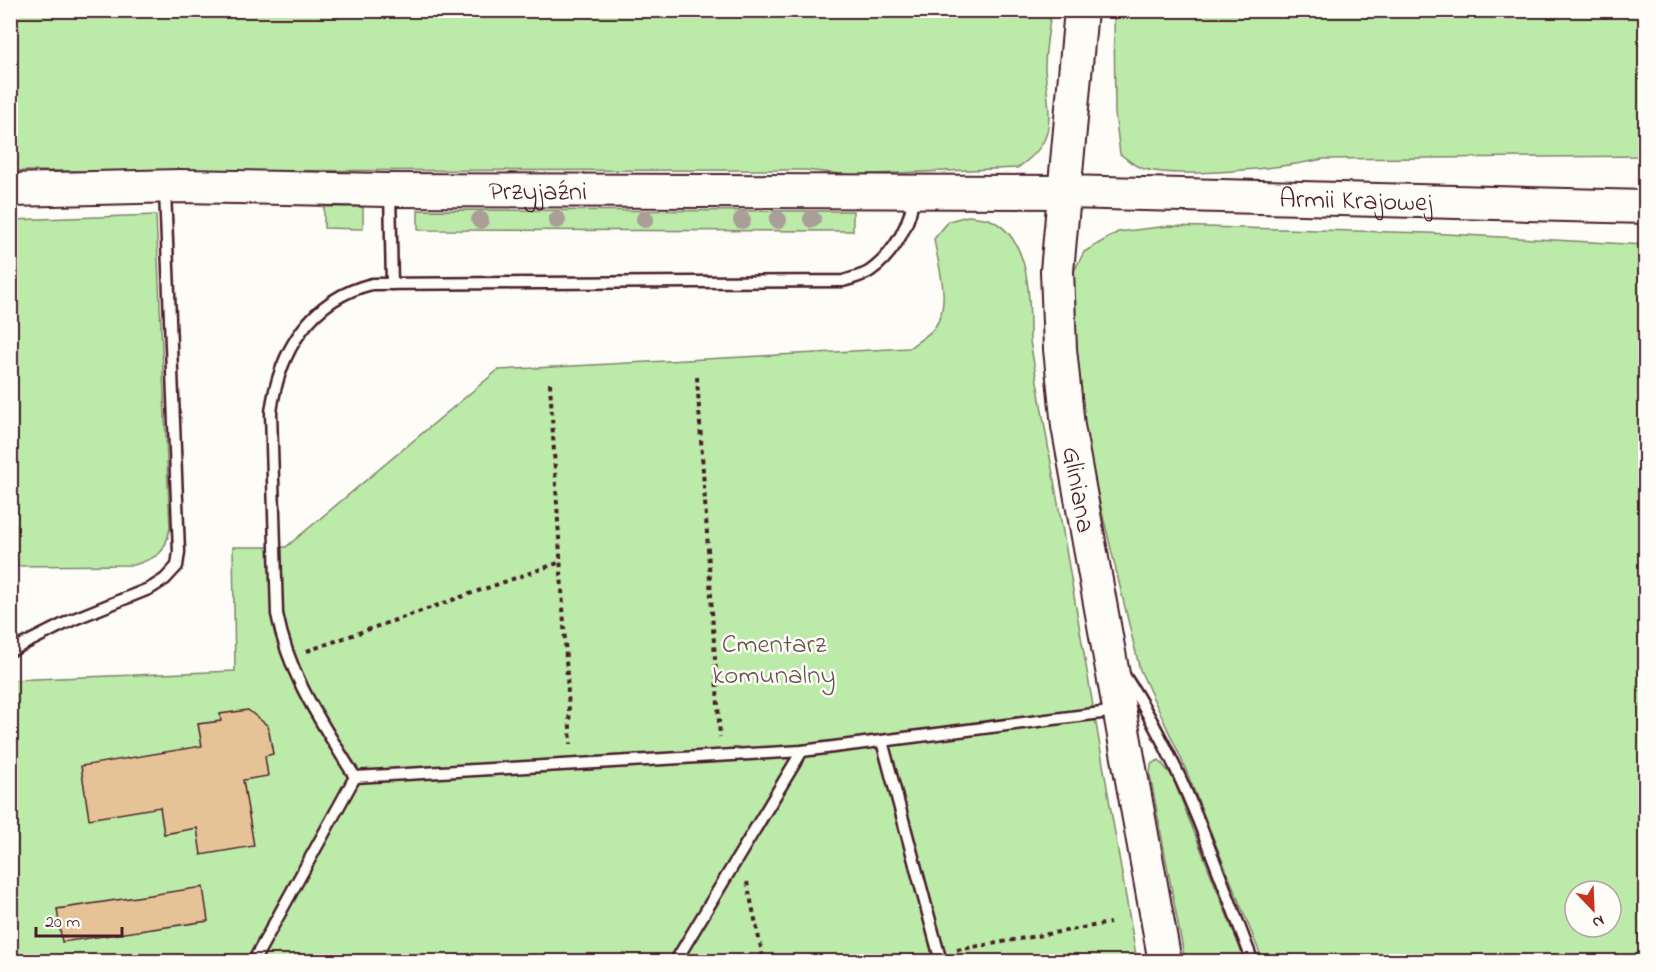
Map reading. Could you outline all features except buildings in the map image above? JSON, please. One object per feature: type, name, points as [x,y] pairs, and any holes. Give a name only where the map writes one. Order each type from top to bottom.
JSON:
[{"type":"street","name":"Gliniana","points":[[1081,10],[1057,271],[1060,349],[1068,426],[1165,962]]},
{"type":"street","name":"Przyjaźni","points":[[10,190],[165,187],[913,193],[1066,192]]},
{"type":"street","name":"Armii Krajowej","points":[[1066,192],[1646,207]]},
{"type":"lane","points":[[10,651],[74,619],[151,588],[165,579],[177,566],[179,552],[165,187]]},
{"type":"lane","points":[[390,190],[392,284]]},
{"type":"lane","points":[[355,777],[299,686],[288,657],[277,614],[271,412],[273,392],[292,342],[310,318],[330,301],[356,288],[392,284],[843,281],[870,271],[891,249],[910,220],[913,193]]},
{"type":"lane","points":[[1109,654],[1155,729],[1192,807],[1253,962]]},
{"type":"lane","points":[[355,777],[802,751],[1119,710]]},
{"type":"lane","points":[[882,741],[940,957]]},
{"type":"lane","points":[[675,962],[802,751]]},
{"type":"lane","points":[[253,962],[355,777]]},
{"type":"path","points":[[697,377],[721,755]]},
{"type":"path","points":[[550,383],[573,764]]},
{"type":"path","points":[[288,657],[561,562]]},
{"type":"path","points":[[741,852],[764,962]]},
{"type":"path","points":[[879,962],[940,957],[1110,923]]},
{"type":"green space","points":[[10,11],[1051,11],[1045,67],[1049,124],[1041,146],[1017,168],[850,175],[805,170],[11,171]]},
{"type":"green space","points":[[1114,11],[1645,11],[1645,156],[1323,159],[1283,166],[1202,173],[1155,171],[1139,167],[1120,154],[1115,113]]},
{"type":"green space","points":[[324,207],[363,207],[363,229],[324,228]]},
{"type":"green space","points":[[418,210],[853,211],[853,231],[418,230]]},
{"type":"green space","points":[[156,215],[170,528],[166,544],[155,557],[134,565],[11,566],[11,220]]},
{"type":"green space","name":"Cmentarz komunalny","points":[[968,216],[989,219],[1004,229],[1014,242],[1026,273],[1030,309],[1030,341],[1137,961],[11,961],[10,680],[235,671],[233,547],[286,547],[498,370],[909,348],[935,327],[943,306],[942,284],[934,239],[949,221]]},
{"type":"green space","points":[[1169,226],[1428,233],[1645,245],[1645,961],[1263,961],[1181,758],[1140,670],[1080,420],[1072,275],[1084,252],[1118,232]]},
{"type":"green space","points":[[1159,760],[1172,776],[1245,961],[1185,961],[1150,775],[1151,764]]}]
